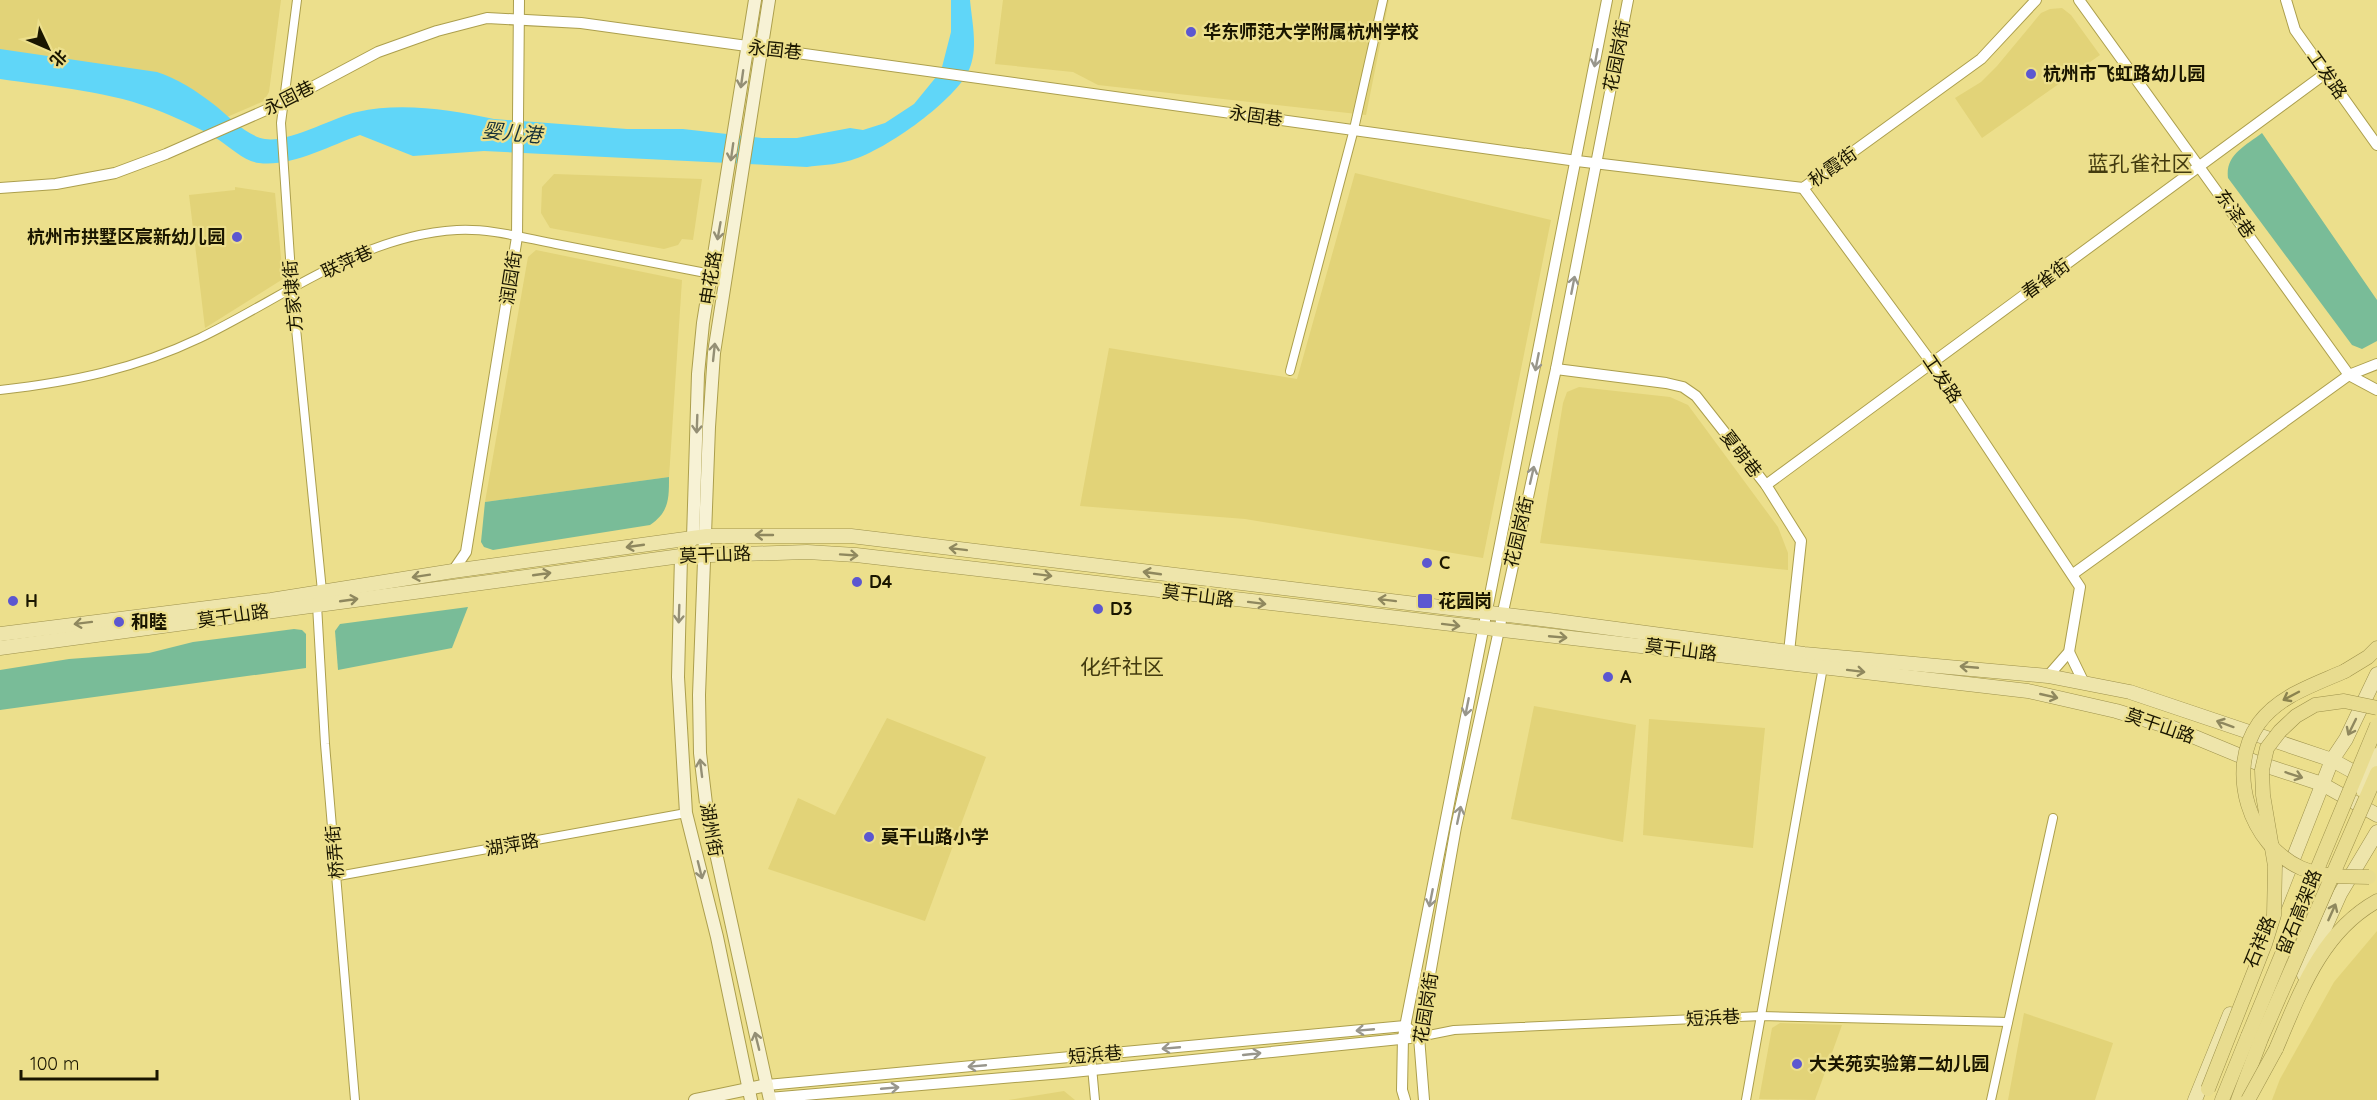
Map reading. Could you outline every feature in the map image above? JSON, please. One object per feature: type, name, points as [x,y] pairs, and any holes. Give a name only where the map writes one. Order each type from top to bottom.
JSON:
[{"type":"highway","points":[[2377,648],[2368,657],[2345,671],[2285,698],[2271,710],[2259,724],[2251,740],[2244,778],[2246,795],[2255,824],[2263,836],[2287,859],[2302,868],[2323,874],[2377,877]]},
{"type":"highway","points":[[2205,1100],[2274,915],[2275,866],[2263,795],[2262,770],[2267,748],[2296,716],[2315,705],[2344,701],[2377,708]]},
{"type":"highway","name":"留石高架路","points":[[2224,1100],[2377,725]]},
{"type":"highway","name":"留石高架路","points":[[2237,1100],[2377,773]]},
{"type":"highway","points":[[2248,1100],[2318,958],[2350,920],[2377,901]]},
{"type":"main road","name":"申花路","points":[[706,554],[700,537],[698,375],[711,274],[755,0]]},
{"type":"main road","name":"申花路","points":[[700,537],[714,352],[769,0]]},
{"type":"main road","name":"莫干山路","points":[[0,648],[319,598],[453,571],[700,537],[851,536],[1789,652],[2048,676],[2130,692],[2332,760],[2377,784]]},
{"type":"main road","points":[[681,556],[700,537]]},
{"type":"main road","name":"莫干山路","points":[[0,634],[681,556],[807,552],[856,555],[1499,632],[2028,691],[2116,711],[2173,728],[2255,762],[2322,784],[2377,815]]},
{"type":"main road","name":"湖州街","points":[[706,554],[699,695],[701,765],[707,812],[731,933],[767,1085],[766,1099]]},
{"type":"main road","name":"湖州街","points":[[681,556],[678,708],[686,813],[717,937],[751,1100]]},
{"type":"main road","name":"石祥路","points":[[2195,1100],[2332,760],[2346,739],[2377,674]]},
{"type":"main road","points":[[2237,1100],[2254,1039],[2377,730]]},
{"type":"main road","points":[[2224,1100],[2254,1039],[2377,755]]},
{"type":"main road","points":[[2248,1100],[2340,894],[2377,832]]},
{"type":"main road","points":[[695,1100],[748,1087],[767,1085]]},
{"type":"street","name":"方家埭街","points":[[297,0],[281,123],[292,288],[319,598]]},
{"type":"street","name":"润园街","points":[[453,571],[466,552],[517,237],[519,0]]},
{"type":"street","points":[[1290,371],[1354,129],[1383,0]]},
{"type":"street","name":"花园岗街","points":[[1424,1100],[1419,1038],[1456,827],[1499,632],[1494,614],[1607,0]]},
{"type":"street","name":"花园岗街","points":[[1405,1100],[1402,1090],[1405,1026],[1484,629],[1494,614],[1556,369],[1628,0]]},
{"type":"street","name":"秋霞街","points":[[1577,160],[1803,189],[1981,59],[2036,0]]},
{"type":"street","name":"东泽巷","points":[[2079,0],[2202,167],[2349,375],[2377,390]]},
{"type":"street","name":"工发路","points":[[2286,0],[2295,30],[2377,145]]},
{"type":"street","name":"永固巷","points":[[0,188],[56,184],[115,173],[166,154],[284,102],[378,52],[437,31],[487,18],[581,23],[1577,160]]},
{"type":"street","name":"春雀街","points":[[1766,485],[1931,362],[2202,167],[2326,73]]},
{"type":"street","name":"工发路","points":[[1803,189],[1931,362],[2073,574],[2080,587],[2069,652]]},
{"type":"street","name":"联萍巷","points":[[0,390],[87,378],[141,363],[200,338],[370,249],[412,237],[458,230],[517,237],[711,274]]},
{"type":"street","points":[[2073,574],[2349,375],[2377,364]]},
{"type":"street","name":"夏萌巷","points":[[1556,369],[1683,387],[1696,396],[1766,485],[1802,541],[1789,652]]},
{"type":"street","points":[[466,552],[481,567]]},
{"type":"street","name":"桥弄街","points":[[319,598],[325,744],[356,1100]]},
{"type":"street","points":[[2048,676],[2069,652],[2084,683]]},
{"type":"street","points":[[1746,1100],[1823,667]]},
{"type":"street","name":"湖萍路","points":[[338,876],[686,813]]},
{"type":"street","points":[[1991,1100],[2053,818]]},
{"type":"street","name":"短浜巷","points":[[766,1099],[1419,1038],[1454,1030],[1761,1016],[2008,1022]]},
{"type":"street","points":[[1405,1026],[1419,1038]]},
{"type":"street","name":"短浜巷","points":[[767,1085],[1405,1026]]},
{"type":"street","points":[[1091,1056],[1095,1100]]},
{"type":"shaded area","points":[[0,0],[281,0],[269,92],[264,101],[220,120],[0,55]]},
{"type":"shaded area","name":"华东师范大学附属杭州学校","points":[[1003,0],[1389,0],[1366,115],[1098,85],[1073,72],[995,64]]},
{"type":"shaded area","name":"杭州市飞虹路幼儿园","points":[[2062,8],[2071,15],[2100,55],[1982,138],[1955,98],[1981,82],[2041,13],[2050,9]]},
{"type":"shaded area","points":[[1355,173],[1551,220],[1483,558],[1245,519],[1080,506],[1109,348],[1297,379]]},
{"type":"shaded area","points":[[554,174],[702,179],[693,240],[682,239],[678,245],[664,249],[550,228],[541,213],[542,187]]},
{"type":"shaded area","name":"杭州市拱墅区宸新幼儿园","points":[[235,187],[275,193],[283,279],[205,328],[189,195],[235,190]]},
{"type":"shaded area","points":[[536,250],[682,280],[669,477],[485,502],[528,257]]},
{"type":"shaded area","points":[[1579,387],[1670,397],[1688,405],[1778,527],[1788,553],[1788,570],[1540,543],[1563,403],[1567,392]]},
{"type":"shaded area","points":[[1534,706],[1636,725],[1623,842],[1511,819]]},
{"type":"shaded area","name":"莫干山路小学","points":[[887,718],[986,757],[925,921],[768,869],[798,798],[835,815]]},
{"type":"shaded area","points":[[1649,719],[1765,728],[1753,848],[1643,835]]},
{"type":"shaded area","points":[[2377,931],[2377,1100],[2272,1100],[2280,1079],[2334,982]]},
{"type":"shaded area","points":[[2024,1013],[2113,1043],[2095,1100],[2008,1100]]},
{"type":"shaded area","name":"大关苑实验第二幼儿园","points":[[1780,1023],[1842,1025],[1815,1100],[1759,1099],[1772,1028]]},
{"type":"shaded area","points":[[1064,1091],[1075,1100],[1008,1100]]},
{"type":"green space","points":[[2262,133],[2377,300],[2377,341],[2362,349],[2352,345],[2228,178],[2228,170],[2233,157]]},
{"type":"green space","points":[[669,477],[667,504],[661,515],[650,525],[493,550],[484,547],[481,542],[485,502]]},
{"type":"green space","points":[[468,607],[452,648],[338,670],[335,631],[340,624]]},
{"type":"green space","points":[[294,629],[302,630],[306,634],[306,668],[0,710],[0,670],[69,659],[149,653],[193,642]]},
{"type":"water","name":"婴儿港","points":[[951,0],[970,0],[973,27],[974,46],[971,64],[960,84],[932,112],[879,148],[843,162],[807,167],[484,151],[413,156],[360,135],[297,159],[259,163],[243,157],[199,128],[143,105],[82,91],[0,79],[0,49],[157,72],[193,89],[251,134],[265,139],[299,134],[357,112],[409,107],[494,119],[627,129],[683,129],[762,138],[797,138],[850,128],[863,130],[885,123],[914,104],[941,71],[951,32]]},
{"type":"place","name":"华东师范大学附属杭州学校","points":[[1191,32]]},
{"type":"place","name":"杭州市飞虹路幼儿园","points":[[2031,74]]},
{"type":"place","name":"杭州市拱墅区宸新幼儿园","points":[[237,237]]},
{"type":"place","name":"C","points":[[1427,563]]},
{"type":"place","name":"D4","points":[[857,582]]},
{"type":"place","name":"H","points":[[13,601]]},
{"type":"place","name":"花园岗","points":[[1425,601]]},
{"type":"place","name":"D3","points":[[1098,609]]},
{"type":"place","name":"和睦","points":[[119,622]]},
{"type":"place","name":"A","points":[[1608,677]]},
{"type":"place","name":"莫干山路小学","points":[[869,837]]},
{"type":"place","name":"大关苑实验第二幼儿园","points":[[1797,1064]]},
{"type":"district","name":"蓝孔雀社区","points":[[2140,164]]},
{"type":"district","name":"化纤社区","points":[[1122,667]]}]
